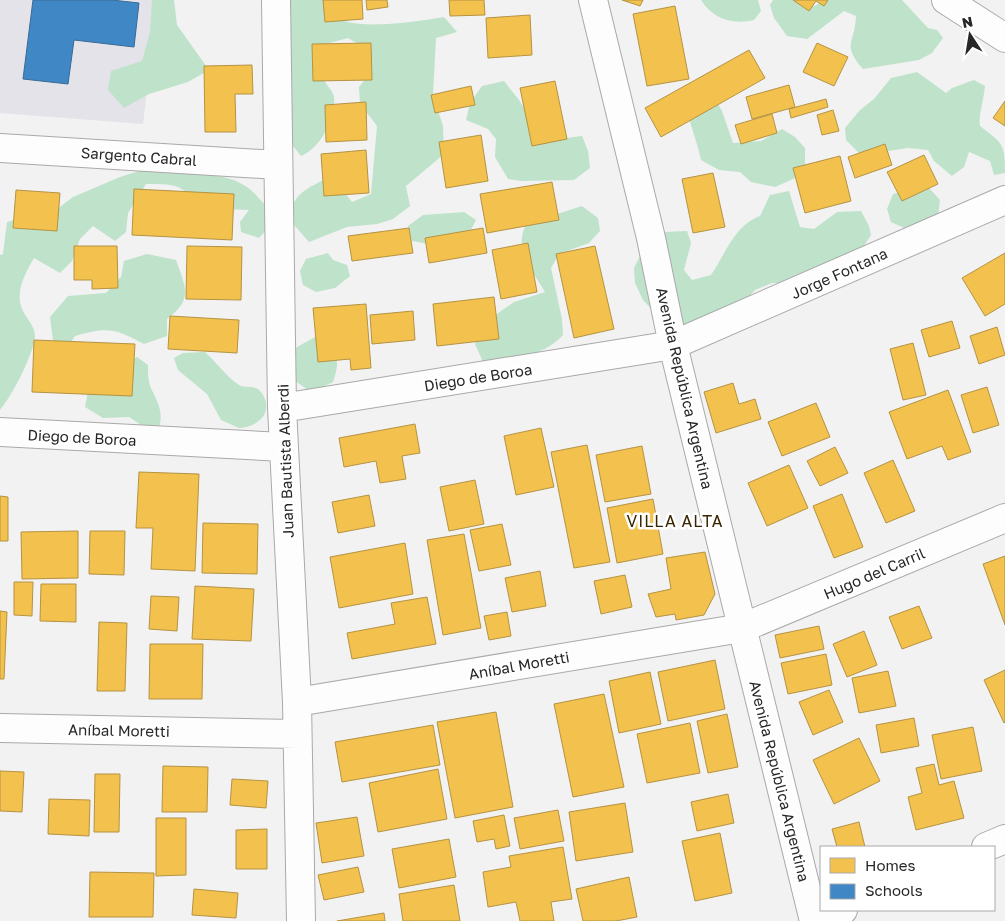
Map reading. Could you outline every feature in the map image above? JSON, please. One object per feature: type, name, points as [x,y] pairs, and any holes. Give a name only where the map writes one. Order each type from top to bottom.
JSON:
[{"type":"street","name":"Juan Bautista Alberdi","points":[[276,0],[283,448],[297,702],[301,921]]},
{"type":"street","name":"Avenida República Argentina","points":[[593,0],[651,238],[674,346],[815,921]]},
{"type":"street","points":[[946,0],[1005,38]]},
{"type":"street","name":"Sargento Cabral","points":[[0,148],[278,165]]},
{"type":"street","name":"Jorge Fontana","points":[[674,346],[1005,200]]},
{"type":"street","name":"Diego de Boroa","points":[[282,408],[674,346]]},
{"type":"street","name":"Diego de Boroa","points":[[0,432],[283,448]]},
{"type":"street","name":"Hugo del Carril","points":[[742,628],[1005,518]]},
{"type":"street","name":"Aníbal Moretti","points":[[297,702],[742,628]]},
{"type":"street","name":"Aníbal Moretti","points":[[0,728],[297,734]]},
{"type":"street","points":[[988,846],[1005,839]]},
{"type":"street","points":[[815,921],[840,911]]},
{"type":"shaded area","points":[[0,0],[158,0],[143,124],[0,113]]},
{"type":"green space","points":[[152,0],[174,0],[177,25],[209,70],[188,82],[149,94],[124,108],[108,90],[111,71],[142,61],[150,32]]},
{"type":"green space","points":[[274,0],[324,0],[335,16],[344,21],[356,23],[387,24],[444,17],[457,32],[436,38],[433,95],[443,126],[444,154],[406,186],[410,206],[393,219],[377,224],[347,227],[309,242],[288,218],[294,203],[302,193],[328,178],[337,183],[352,202],[371,194],[377,126],[360,104],[359,87],[367,77],[368,50],[348,38],[326,44],[317,54],[323,77],[334,97],[333,114],[321,140],[315,147],[301,156],[293,146],[289,136]]},
{"type":"green space","points":[[701,0],[758,0],[761,11],[754,20],[731,21],[711,12]]},
{"type":"green space","points":[[773,0],[801,0],[802,3],[815,6],[823,0],[902,0],[928,28],[937,30],[943,38],[932,53],[919,60],[863,69],[856,61],[851,49],[856,16],[844,11],[807,39],[787,36],[774,18],[770,5]]},
{"type":"green space","points":[[917,72],[946,93],[952,88],[974,80],[985,86],[980,126],[1001,145],[1005,173],[994,175],[990,161],[969,152],[964,167],[952,176],[934,161],[928,150],[908,148],[861,155],[846,140],[845,128],[860,110],[874,99],[891,78]]},
{"type":"green space","points":[[504,81],[519,100],[544,141],[582,136],[588,151],[590,168],[574,180],[521,181],[508,179],[495,157],[496,139],[488,129],[466,120],[470,103],[482,86]]},
{"type":"green space","points":[[714,97],[722,111],[733,143],[761,141],[782,129],[795,137],[805,148],[805,168],[793,179],[775,187],[751,182],[740,172],[719,170],[701,160],[686,106]]},
{"type":"green space","points":[[164,169],[213,175],[248,187],[267,208],[268,228],[259,238],[241,232],[240,222],[249,210],[197,208],[193,200],[183,189],[163,184],[146,184],[128,213],[126,232],[115,241],[93,226],[80,239],[72,261],[60,273],[34,258],[24,276],[20,289],[20,302],[35,333],[35,337],[21,375],[0,410],[0,255],[3,254],[7,222],[56,210],[73,197],[120,177],[139,171]]},
{"type":"green space","points":[[916,188],[929,188],[940,200],[938,217],[911,231],[891,222],[887,209],[893,194]]},
{"type":"green space","points":[[789,191],[800,227],[814,229],[837,212],[861,211],[869,226],[871,235],[863,247],[791,283],[772,283],[755,290],[737,311],[707,326],[676,324],[657,315],[643,300],[635,283],[634,268],[644,248],[655,236],[664,232],[687,231],[691,243],[684,270],[692,280],[711,275],[737,233],[751,220],[760,216],[770,195]]},
{"type":"green space","points":[[582,206],[598,218],[600,231],[589,243],[559,254],[551,268],[562,319],[563,335],[555,343],[536,353],[516,358],[483,362],[475,344],[484,323],[514,302],[545,292],[526,260],[523,251],[523,234],[526,224]]},
{"type":"green space","points":[[464,212],[476,220],[470,232],[429,244],[412,241],[408,226],[423,215]]},
{"type":"green space","points":[[328,253],[333,260],[347,265],[350,276],[335,288],[316,292],[303,285],[300,271],[306,259]]},
{"type":"green space","points":[[147,254],[176,260],[184,286],[185,293],[181,306],[167,319],[167,336],[144,344],[117,332],[103,330],[75,336],[62,355],[54,349],[50,317],[68,296],[106,293],[121,277],[124,261]]},
{"type":"green space","points":[[315,337],[326,341],[337,360],[337,369],[333,382],[318,389],[308,390],[291,378],[287,363],[297,347]]},
{"type":"green space","points":[[205,352],[239,385],[253,387],[261,392],[265,399],[265,411],[263,417],[253,425],[239,428],[221,420],[207,394],[178,370],[174,358],[183,353]]},
{"type":"green space","points":[[137,357],[148,365],[149,384],[157,401],[161,416],[159,428],[141,425],[129,417],[103,418],[85,407],[89,386]]},
{"type":"building: Homes","points":[[323,0],[362,0],[363,19],[325,22]]},
{"type":"building: Homes","points":[[366,0],[387,0],[388,7],[367,10]]},
{"type":"building: Homes","points":[[449,0],[484,0],[485,15],[450,16]]},
{"type":"building: Homes","points":[[622,0],[643,0],[640,6]]},
{"type":"building: Homes","points":[[793,0],[828,0],[824,6],[816,1],[809,11]]},
{"type":"building: Homes","points":[[675,6],[689,79],[647,86],[633,14]]},
{"type":"building: Homes","points":[[530,15],[532,55],[488,58],[486,18]]},
{"type":"building: Homes","points":[[371,43],[372,80],[313,81],[312,44]]},
{"type":"building: Homes","points":[[817,43],[848,57],[834,86],[803,72]]},
{"type":"building: Homes","points":[[749,50],[765,78],[661,137],[645,108]]},
{"type":"building: Homes","points":[[252,65],[253,94],[235,94],[236,132],[205,132],[204,66]]},
{"type":"building: Homes","points":[[555,81],[567,139],[532,146],[520,88]]},
{"type":"building: Homes","points":[[789,85],[795,107],[752,119],[746,97]]},
{"type":"building: Homes","points":[[471,86],[475,105],[435,113],[431,95]]},
{"type":"building: Homes","points":[[826,99],[828,107],[791,118],[789,109]]},
{"type":"building: Homes","points":[[1005,101],[1005,126],[993,118]]},
{"type":"building: Homes","points":[[366,102],[367,140],[326,142],[325,105]]},
{"type":"building: Homes","points":[[833,110],[839,131],[822,135],[817,115]]},
{"type":"building: Homes","points":[[772,114],[777,133],[741,144],[735,125]]},
{"type":"building: Homes","points":[[481,135],[488,181],[446,188],[439,142]]},
{"type":"building: Homes","points":[[885,144],[892,165],[855,178],[848,157]]},
{"type":"building: Homes","points":[[366,150],[369,193],[324,196],[321,154]]},
{"type":"building: Homes","points":[[924,155],[938,184],[902,201],[887,172]]},
{"type":"building: Homes","points":[[840,156],[851,201],[805,213],[793,168]]},
{"type":"building: Homes","points":[[713,173],[725,227],[693,233],[682,179]]},
{"type":"building: Homes","points":[[552,182],[559,220],[487,233],[480,194]]},
{"type":"building: Homes","points":[[134,189],[234,194],[232,240],[132,235]]},
{"type":"building: Homes","points":[[16,190],[60,193],[57,231],[13,228]]},
{"type":"building: Homes","points":[[409,228],[413,253],[352,261],[348,236]]},
{"type":"building: Homes","points":[[483,228],[487,253],[429,263],[425,238]]},
{"type":"building: Homes","points":[[528,243],[537,292],[501,299],[492,250]]},
{"type":"building: Homes","points":[[74,246],[117,246],[118,288],[92,289],[92,280],[74,280]]},
{"type":"building: Homes","points":[[187,246],[242,247],[241,300],[186,299]]},
{"type":"building: Homes","points":[[595,246],[614,329],[574,338],[556,254]]},
{"type":"building: Homes","points":[[1005,253],[1005,304],[985,316],[962,278]]},
{"type":"building: Homes","points":[[494,297],[499,339],[437,346],[433,304]]},
{"type":"building: Homes","points":[[366,304],[371,368],[351,370],[350,359],[318,362],[313,308]]},
{"type":"building: Homes","points":[[413,311],[415,340],[372,344],[370,315]]},
{"type":"building: Homes","points":[[170,316],[239,320],[237,353],[168,349]]},
{"type":"building: Homes","points":[[952,321],[960,348],[929,357],[921,330]]},
{"type":"building: Homes","points":[[997,327],[1005,355],[979,364],[970,336]]},
{"type":"building: Homes","points":[[34,340],[135,344],[132,396],[32,392]]},
{"type":"building: Homes","points":[[913,343],[926,395],[903,400],[890,349]]},
{"type":"building: Homes","points":[[733,383],[739,404],[755,399],[761,419],[716,433],[704,392]]},
{"type":"building: Homes","points":[[987,387],[999,425],[973,433],[961,395]]},
{"type":"building: Homes","points":[[948,390],[971,452],[948,460],[942,446],[907,459],[889,412]]},
{"type":"building: Homes","points":[[816,403],[830,437],[782,456],[768,422]]},
{"type":"building: Homes","points":[[415,424],[420,453],[402,456],[406,479],[380,483],[376,461],[344,467],[339,438]]},
{"type":"building: Homes","points":[[541,428],[554,487],[516,495],[504,436]]},
{"type":"building: Homes","points":[[587,445],[610,562],[574,568],[551,452]]},
{"type":"building: Homes","points":[[642,446],[651,494],[605,502],[596,455]]},
{"type":"building: Homes","points":[[835,447],[848,473],[820,486],[807,461]]},
{"type":"building: Homes","points":[[893,460],[915,511],[886,523],[864,473]]},
{"type":"building: Homes","points":[[789,465],[808,508],[767,526],[748,483]]},
{"type":"building: Homes","points":[[139,472],[199,474],[195,571],[151,569],[153,528],[136,528]]},
{"type":"building: Homes","points":[[475,480],[484,524],[449,531],[440,487]]},
{"type":"building: Homes","points":[[842,494],[863,547],[834,558],[813,506]]},
{"type":"building: Homes","points":[[369,495],[375,526],[338,533],[332,502]]},
{"type":"building: Homes","points":[[0,496],[8,497],[8,541],[0,541]]},
{"type":"building: Homes","points":[[653,499],[663,554],[617,563],[607,508]]},
{"type":"building: Homes","points":[[203,523],[258,524],[257,574],[202,573]]},
{"type":"building: Homes","points":[[502,524],[511,565],[479,571],[470,530]]},
{"type":"building: Homes","points":[[78,531],[78,578],[22,579],[21,532]]},
{"type":"building: Homes","points":[[90,531],[125,531],[124,575],[89,574]]},
{"type":"building: Homes","points":[[464,534],[481,628],[443,635],[427,540]]},
{"type":"building: Homes","points":[[405,543],[413,594],[339,608],[330,557]]},
{"type":"building: Homes","points":[[705,552],[715,594],[704,615],[676,620],[675,614],[656,617],[648,594],[671,589],[666,558]]},
{"type":"building: Homes","points":[[1005,556],[1005,625],[983,564]]},
{"type":"building: Homes","points":[[540,571],[546,606],[512,612],[505,578]]},
{"type":"building: Homes","points":[[625,575],[632,607],[601,614],[594,581]]},
{"type":"building: Homes","points":[[14,582],[33,582],[32,616],[14,615]]},
{"type":"building: Homes","points":[[41,584],[76,584],[76,622],[40,621]]},
{"type":"building: Homes","points":[[195,586],[254,589],[251,641],[192,639]]},
{"type":"building: Homes","points":[[151,596],[179,597],[177,631],[149,629]]},
{"type":"building: Homes","points":[[427,597],[436,644],[352,659],[347,633],[395,624],[391,603]]},
{"type":"building: Homes","points":[[919,606],[932,638],[902,649],[889,617]]},
{"type":"building: Homes","points":[[0,611],[7,612],[4,679],[0,679]]},
{"type":"building: Homes","points":[[507,612],[511,636],[489,640],[484,616]]},
{"type":"building: Homes","points":[[99,622],[127,623],[125,691],[97,691]]},
{"type":"building: Homes","points":[[819,626],[824,649],[780,658],[775,635]]},
{"type":"building: Homes","points":[[864,631],[877,665],[847,677],[833,644]]},
{"type":"building: Homes","points":[[150,644],[203,644],[202,699],[149,699]]},
{"type":"building: Homes","points":[[826,654],[832,685],[788,694],[781,663]]},
{"type":"building: Homes","points":[[715,660],[725,709],[668,721],[658,672]]},
{"type":"building: Homes","points":[[1005,670],[1005,722],[1004,723],[984,680]]},
{"type":"building: Homes","points":[[888,671],[896,706],[859,713],[852,678]]},
{"type":"building: Homes","points":[[650,672],[661,724],[619,733],[609,681]]},
{"type":"building: Homes","points":[[829,690],[843,722],[813,735],[799,702]]},
{"type":"building: Homes","points":[[604,694],[624,787],[573,797],[554,704]]},
{"type":"building: Homes","points":[[496,712],[513,807],[455,818],[437,722]]},
{"type":"building: Homes","points":[[727,714],[738,767],[708,773],[697,721]]},
{"type":"building: Homes","points":[[914,718],[919,746],[881,753],[876,725]]},
{"type":"building: Homes","points":[[690,723],[700,773],[647,783],[637,734]]},
{"type":"building: Homes","points":[[433,725],[440,765],[342,782],[335,742]]},
{"type":"building: Homes","points":[[973,727],[982,771],[941,779],[932,735]]},
{"type":"building: Homes","points":[[859,738],[880,781],[834,804],[813,760]]},
{"type":"building: Homes","points":[[934,764],[939,785],[954,781],[964,818],[916,830],[908,797],[922,793],[916,768]]},
{"type":"building: Homes","points":[[163,766],[208,767],[207,812],[162,812]]},
{"type":"building: Homes","points":[[438,769],[447,819],[378,832],[369,783]]},
{"type":"building: Homes","points":[[0,771],[24,772],[22,812],[0,811]]},
{"type":"building: Homes","points":[[95,774],[120,774],[119,832],[94,832]]},
{"type":"building: Homes","points":[[232,779],[268,781],[266,808],[230,805]]},
{"type":"building: Homes","points":[[728,794],[734,823],[697,831],[691,802]]},
{"type":"building: Homes","points":[[49,799],[90,800],[89,836],[48,834]]},
{"type":"building: Homes","points":[[625,803],[633,852],[576,861],[569,812]]},
{"type":"building: Homes","points":[[558,810],[564,841],[520,849],[514,818]]},
{"type":"building: Homes","points":[[504,815],[510,846],[496,849],[494,839],[477,842],[473,821]]},
{"type":"building: Homes","points":[[357,817],[364,856],[322,863],[316,823]]},
{"type":"building: Homes","points":[[156,818],[186,818],[186,875],[156,876]]},
{"type":"building: Homes","points":[[859,822],[865,846],[837,846],[832,829]]},
{"type":"building: Homes","points":[[267,829],[267,869],[236,869],[236,830]]},
{"type":"building: Homes","points":[[720,833],[732,893],[695,901],[682,841]]},
{"type":"building: Homes","points":[[449,839],[456,877],[399,888],[392,849]]},
{"type":"building: Homes","points":[[563,847],[572,899],[551,902],[554,921],[520,921],[516,902],[488,907],[483,872],[511,867],[509,856]]},
{"type":"building: Homes","points":[[358,867],[364,892],[324,900],[318,875]]},
{"type":"building: Homes","points":[[90,872],[154,873],[153,917],[89,917]]},
{"type":"building: Homes","points":[[629,877],[637,917],[616,921],[583,921],[576,889]]},
{"type":"building: Homes","points":[[454,885],[460,921],[403,921],[399,894]]},
{"type":"building: Homes","points":[[194,889],[238,893],[236,918],[192,915]]},
{"type":"building: Homes","points":[[384,913],[385,921],[337,921]]},
{"type":"building: Schools","points":[[33,0],[112,0],[139,3],[134,47],[74,40],[68,84],[23,79]]},
{"type":"district","name":"VILLA ALTA","points":[[675,521]]}]
